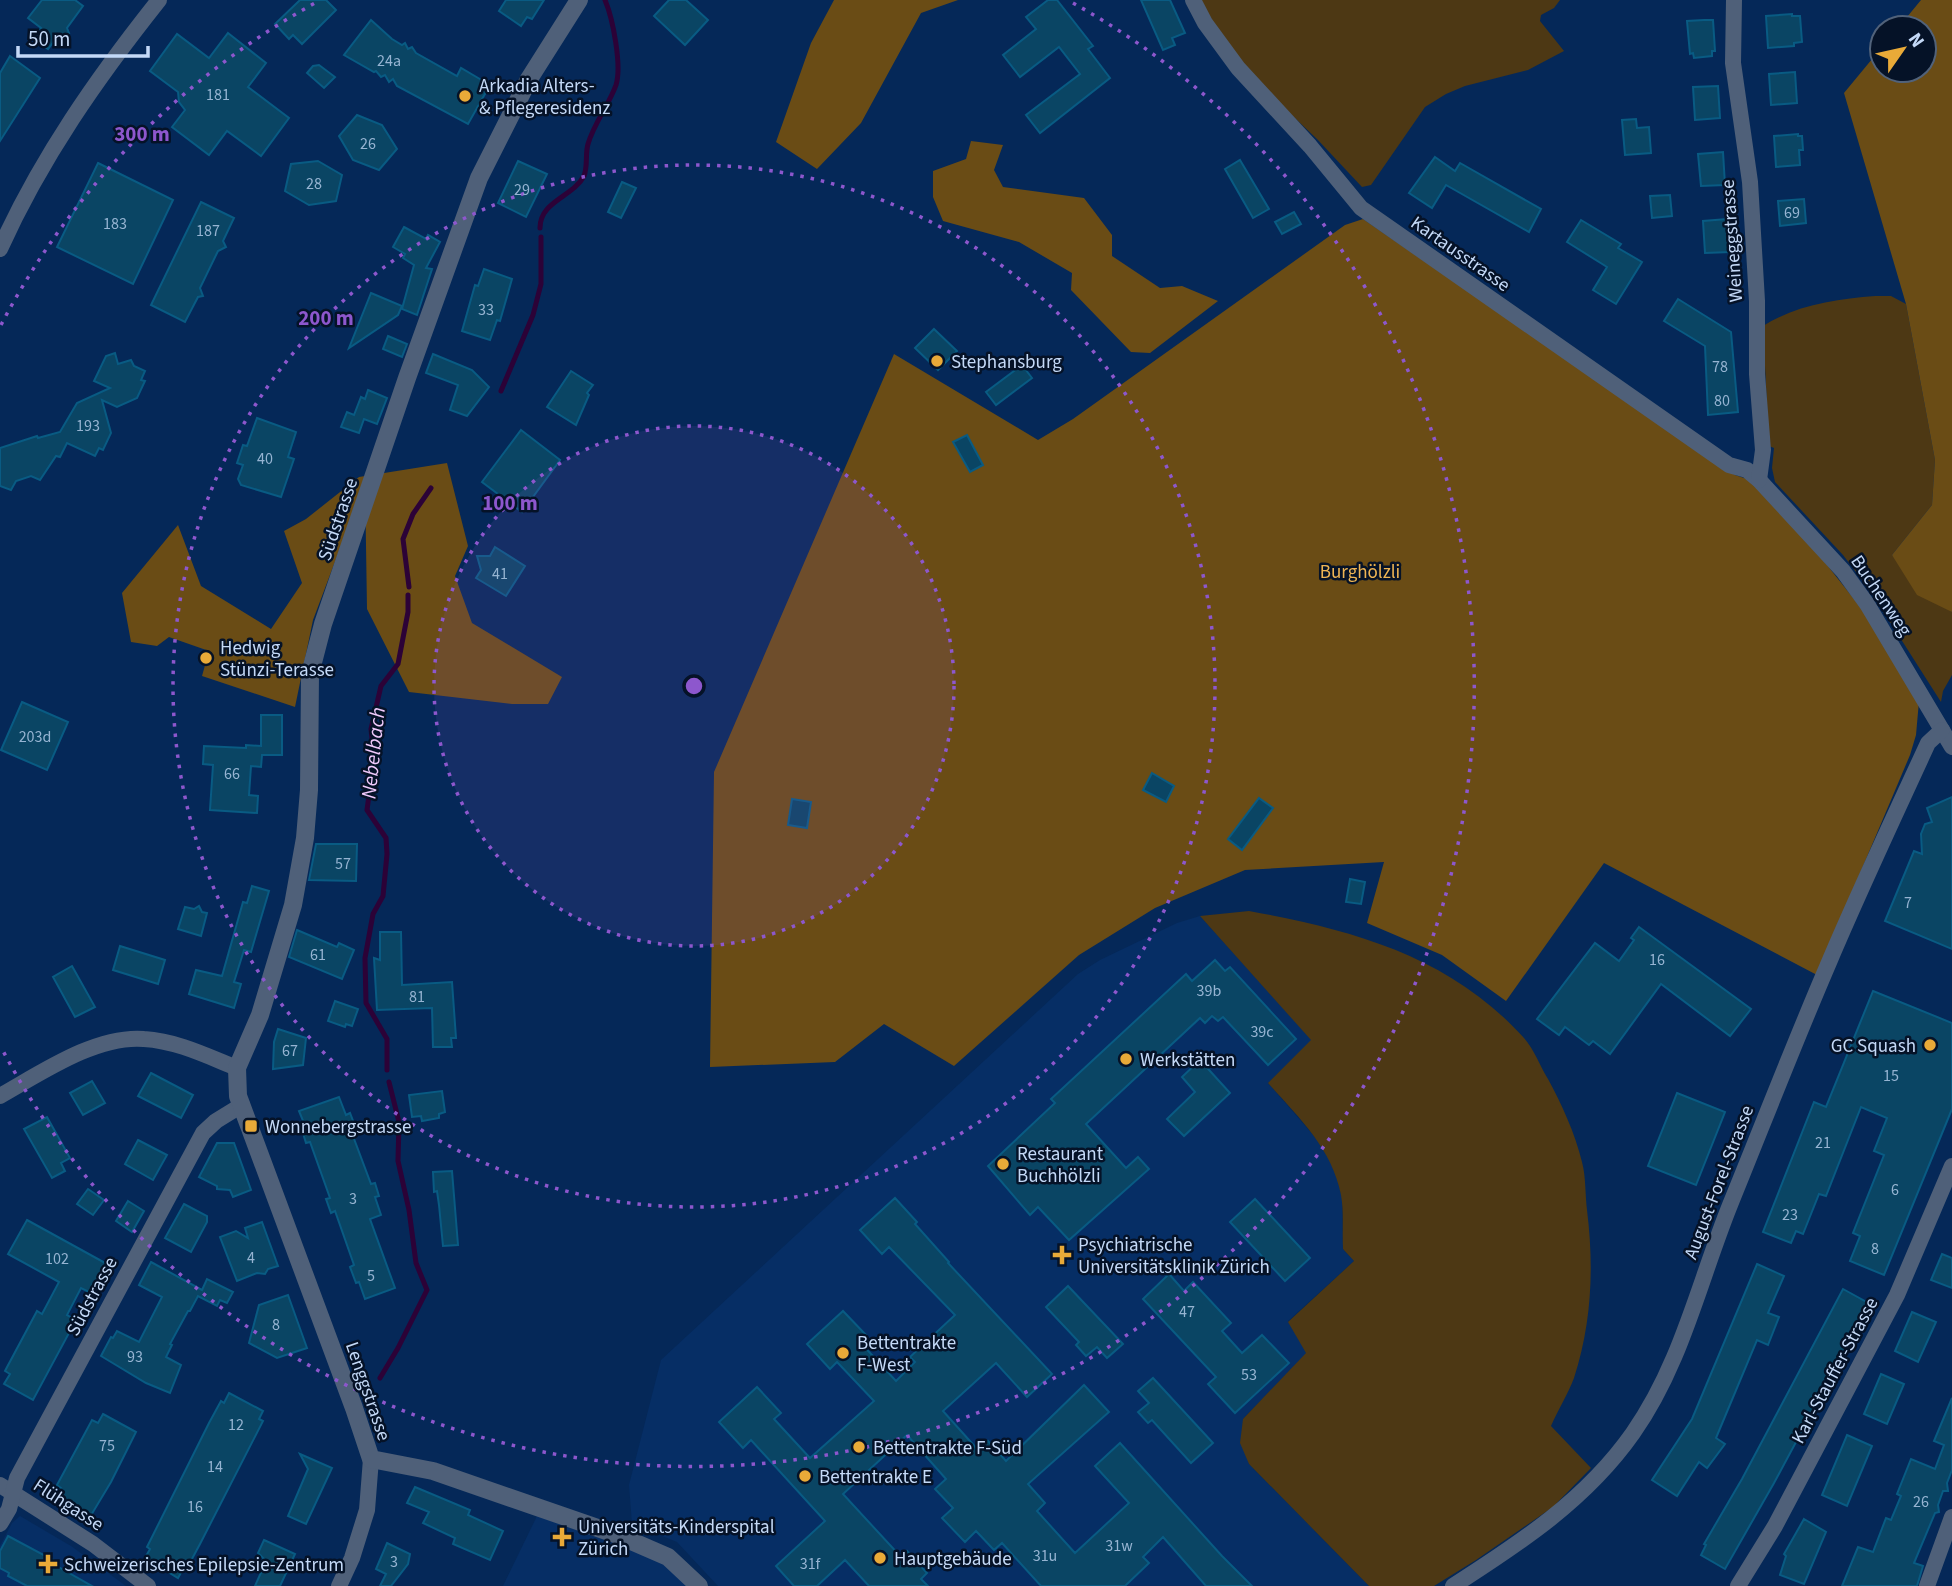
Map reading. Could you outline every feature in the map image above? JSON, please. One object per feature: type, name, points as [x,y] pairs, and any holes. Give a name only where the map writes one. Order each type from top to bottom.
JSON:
[{"type":"street","points":[[0,249],[52,147],[109,62],[159,0]]},
{"type":"street","name":"Südstrasse","points":[[237,1075],[260,1015],[293,905],[305,838],[309,790],[310,674],[323,624],[479,178],[528,79],[579,0]]},
{"type":"street","name":"Kartausstrasse","points":[[1193,0],[1205,23],[1238,68],[1310,146],[1361,208],[1729,465],[1747,470],[1759,480]]},
{"type":"street","name":"Weineggstrasse","points":[[1734,0],[1733,63],[1750,182],[1757,374],[1763,450],[1759,480]]},
{"type":"street","name":"Buchenweg","points":[[1759,480],[1843,571],[1867,604],[1952,747]]},
{"type":"street","name":"August-Forel-Strasse","points":[[1453,1586],[1519,1543],[1563,1510],[1619,1450],[1657,1395],[1678,1349],[1724,1221],[1830,960],[1928,743],[1942,730]]},
{"type":"street","points":[[0,1096],[93,1047],[127,1039],[143,1038],[164,1042],[237,1075]]},
{"type":"street","name":"Lenggstrasse","points":[[237,1075],[242,1105],[371,1459],[433,1471],[625,1538],[668,1557],[699,1586]]},
{"type":"street","name":"Südstrasse","points":[[0,1524],[9,1509],[7,1489],[17,1478],[203,1133],[216,1121],[242,1105]]},
{"type":"street","name":"Karl-Stauffer-Strasse","points":[[1738,1586],[1775,1526],[1897,1295],[1952,1166]]},
{"type":"street","points":[[339,1586],[352,1558],[367,1510],[371,1459]]},
{"type":"street","name":"Flühgasse","points":[[7,1489],[93,1544],[148,1586]]},
{"type":"street","points":[[1927,1586],[1952,1517]]},
{"type":"shaded area","points":[[1199,0],[1560,0],[1554,8],[1541,15],[1540,21],[1564,51],[1528,70],[1465,86],[1425,107],[1371,185],[1362,187],[1239,62]]},
{"type":"shaded area","points":[[1891,296],[1906,304],[1935,460],[1932,505],[1892,555],[1952,612],[1952,675],[1943,691],[1941,702],[1869,589],[1843,555],[1775,482],[1772,468],[1774,448],[1769,446],[1763,326],[1789,313],[1817,304]]},
{"type":"shaded area","points":[[1249,911],[1325,927],[1362,938],[1432,967],[1464,986],[1495,1010],[1528,1042],[1563,1109],[1579,1151],[1584,1174],[1590,1252],[1588,1315],[1574,1378],[1551,1426],[1591,1468],[1553,1507],[1434,1586],[1369,1586],[1249,1464],[1240,1443],[1243,1419],[1306,1353],[1288,1322],[1354,1261],[1343,1249],[1341,1195],[1330,1162],[1302,1121],[1268,1083],[1311,1040],[1200,916]]},
{"type":"shaded area","name":"Psychiatrische Universitätsklinik Zürich","points":[[1200,916],[1312,1040],[1268,1083],[1320,1143],[1334,1165],[1342,1197],[1343,1249],[1354,1261],[1288,1321],[1307,1353],[1243,1419],[1249,1464],[1369,1586],[718,1586],[677,1542],[632,1524],[629,1485],[661,1360],[1078,974],[1100,960],[1177,923]]},
{"type":"shaded area","name":"Schweizerisches Epilepsie-Zentrum","points":[[20,1516],[71,1546],[126,1586],[0,1586],[0,1546],[12,1523]]},
{"type":"shaded area","name":"Universitäts-Kinderspital Zürich","points":[[537,1516],[654,1557],[687,1586],[503,1586]]},
{"type":"green space","points":[[834,0],[958,0],[921,13],[861,123],[817,169],[776,142],[811,43]]},
{"type":"green space","points":[[1921,0],[1952,0],[1952,612],[1917,595],[1892,555],[1932,505],[1935,460],[1906,304],[1844,93],[1868,64],[1868,84],[1938,84],[1938,14],[1910,14]]},
{"type":"green space","points":[[971,141],[1003,145],[994,170],[1003,187],[1084,198],[1112,235],[1112,256],[1160,288],[1182,286],[1218,301],[1150,353],[1131,352],[1071,290],[1072,273],[1019,242],[943,221],[933,197],[933,171],[966,159]]},
{"type":"green space","name":"Burghölzli","points":[[1363,219],[1735,475],[1770,493],[1869,618],[1919,701],[1916,735],[1910,755],[1817,975],[1604,863],[1506,1001],[1442,955],[1367,923],[1384,862],[1245,870],[1155,908],[1079,955],[954,1066],[884,1024],[835,1062],[710,1067],[714,772],[894,354],[1038,440],[1073,419],[1345,225]]},
{"type":"green space","points":[[447,463],[468,546],[455,576],[472,623],[562,677],[548,704],[512,704],[409,692],[367,609],[365,482],[313,620],[295,707],[202,676],[209,651],[169,637],[157,646],[131,642],[122,593],[178,525],[201,586],[271,629],[302,583],[284,531],[306,519],[359,477]]},
{"type":"building","points":[[42,0],[75,0],[83,6],[67,28],[69,33],[58,36],[48,49],[33,38],[41,28],[28,18]]},
{"type":"building","points":[[300,0],[326,0],[336,10],[302,44],[293,35],[289,39],[275,24]]},
{"type":"building","points":[[506,0],[544,0],[532,19],[527,17],[521,26],[499,11]]},
{"type":"building","points":[[669,0],[686,0],[708,20],[685,45],[654,16]]},
{"type":"building","points":[[1048,0],[1057,0],[1093,46],[1088,49],[1110,78],[1040,133],[1026,115],[1080,74],[1059,47],[1020,77],[1003,55],[1036,29],[1026,17]]},
{"type":"building","points":[[1141,0],[1170,0],[1185,33],[1172,38],[1175,45],[1163,50]]},
{"type":"building","points":[[1766,16],[1800,16],[1802,42],[1794,43],[1794,46],[1768,48]]},
{"type":"building","points":[[371,20],[392,39],[402,45],[405,43],[408,49],[412,47],[416,53],[457,76],[461,68],[490,85],[468,124],[397,86],[393,79],[389,82],[385,75],[381,77],[376,71],[344,55]]},
{"type":"building","points":[[1713,20],[1715,51],[1712,51],[1712,56],[1694,58],[1693,53],[1690,54],[1687,21]]},
{"type":"building","points":[[228,33],[266,63],[248,87],[289,118],[261,156],[227,131],[209,155],[172,127],[185,110],[179,102],[178,92],[150,71],[177,34],[209,58]]},
{"type":"building","points":[[10,56],[40,78],[0,141],[0,73]]},
{"type":"building","points":[[319,65],[335,77],[324,88],[307,73],[313,66]]},
{"type":"building","points":[[1795,72],[1797,103],[1771,105],[1769,74]]},
{"type":"building","points":[[1718,86],[1720,118],[1695,120],[1693,87]]},
{"type":"building","points":[[357,115],[382,125],[397,149],[379,170],[353,160],[339,136]]},
{"type":"building","points":[[1636,119],[1637,128],[1649,127],[1651,153],[1625,155],[1622,120]]},
{"type":"building","points":[[1774,136],[1802,136],[1803,150],[1799,150],[1800,165],[1776,167]]},
{"type":"building","points":[[1723,152],[1725,185],[1701,186],[1698,154]]},
{"type":"building","points":[[1435,157],[1455,171],[1460,163],[1541,209],[1529,232],[1446,185],[1432,208],[1409,193]]},
{"type":"building","points":[[1240,160],[1269,209],[1253,218],[1225,169]]},
{"type":"building","points":[[318,161],[342,175],[336,201],[309,205],[285,191],[291,164]]},
{"type":"building","points":[[518,161],[547,174],[526,217],[498,203]]},
{"type":"building","points":[[98,163],[173,200],[133,284],[57,247]]},
{"type":"building","points":[[622,182],[636,188],[621,218],[608,212]]},
{"type":"building","points":[[1670,195],[1672,216],[1652,218],[1650,196]]},
{"type":"building","points":[[1804,199],[1806,223],[1780,226],[1778,201]]},
{"type":"building","points":[[201,202],[234,218],[223,241],[226,247],[218,251],[200,288],[203,296],[198,297],[185,322],[151,305]]},
{"type":"building","points":[[1294,212],[1301,224],[1282,234],[1275,222]]},
{"type":"building","points":[[1727,219],[1730,252],[1705,253],[1703,221]]},
{"type":"building","points":[[1581,220],[1621,244],[1618,248],[1642,262],[1616,304],[1593,290],[1607,267],[1567,242]]},
{"type":"building","points":[[404,227],[426,239],[428,235],[440,242],[426,268],[432,269],[417,315],[402,309],[414,265],[403,258],[405,254],[393,247]]},
{"type":"building","points":[[484,269],[512,279],[500,321],[497,320],[490,340],[462,331],[475,285],[478,286]]},
{"type":"building","points":[[371,293],[402,306],[398,315],[349,348]]},
{"type":"building","points":[[1678,299],[1731,332],[1738,412],[1708,415],[1705,346],[1664,321]]},
{"type":"building","name":"Stephansburg","points":[[934,329],[957,351],[938,370],[915,348]]},
{"type":"building","points":[[388,336],[407,344],[402,357],[383,349]]},
{"type":"building","points":[[115,353],[118,364],[131,360],[134,366],[145,371],[141,380],[145,381],[137,398],[117,407],[102,400],[111,433],[103,450],[99,448],[95,456],[67,443],[60,457],[56,456],[40,480],[31,476],[16,481],[11,490],[0,486],[0,448],[60,432],[77,403],[110,388],[94,381],[106,356]]},
{"type":"building","points":[[433,354],[472,370],[489,387],[467,416],[450,410],[458,385],[426,373]]},
{"type":"building","points":[[1022,365],[1032,378],[996,405],[986,392]]},
{"type":"building","points":[[571,371],[593,385],[587,393],[589,395],[576,425],[547,407]]},
{"type":"building","points":[[368,390],[387,398],[377,424],[364,419],[359,433],[341,427],[347,412],[354,415],[361,397],[365,399]]},
{"type":"building","points":[[257,418],[296,432],[288,457],[294,459],[281,497],[241,485],[238,479],[243,465],[237,463],[243,445],[247,446]]},
{"type":"building","points":[[521,430],[560,460],[522,512],[482,482]]},
{"type":"building","points":[[967,435],[983,465],[970,472],[953,442]]},
{"type":"building","points":[[495,547],[525,566],[506,596],[476,578],[481,570],[477,556],[490,556]]},
{"type":"building","points":[[22,702],[68,722],[47,770],[1,750]]},
{"type":"building","points":[[261,715],[282,715],[282,755],[262,755],[261,767],[251,766],[249,795],[258,796],[257,813],[210,810],[213,765],[203,764],[204,746],[261,746]]},
{"type":"building","points":[[1152,773],[1174,786],[1166,802],[1143,790]]},
{"type":"building","points":[[1952,797],[1952,949],[1885,921],[1914,851],[1922,854],[1921,834],[1925,824],[1932,822],[1927,808]]},
{"type":"building","points":[[1259,798],[1273,808],[1242,850],[1228,839]]},
{"type":"building","points":[[792,799],[811,802],[807,828],[788,825]]},
{"type":"building","points":[[316,844],[357,844],[356,881],[309,880]]},
{"type":"building","points":[[1350,879],[1365,882],[1361,904],[1346,902]]},
{"type":"building","points":[[252,886],[269,891],[251,952],[244,950],[234,982],[241,984],[234,1008],[189,994],[196,970],[222,976],[243,902],[247,903]]},
{"type":"building","points":[[199,906],[202,912],[207,913],[201,936],[178,929],[185,907],[194,909]]},
{"type":"building","points":[[1639,927],[1751,1009],[1730,1036],[1661,984],[1610,1054],[1593,1041],[1589,1045],[1565,1027],[1559,1035],[1537,1019],[1595,943],[1619,961],[1634,940],[1631,938]]},
{"type":"building","points":[[297,930],[337,947],[339,943],[354,950],[342,979],[289,957]]},
{"type":"building","points":[[380,932],[401,932],[402,985],[452,982],[456,1038],[451,1038],[452,1047],[433,1047],[432,1008],[377,1010],[374,958],[380,960]]},
{"type":"building","points":[[120,946],[165,960],[158,984],[113,970]]},
{"type":"building","points":[[1215,960],[1225,971],[1230,967],[1296,1039],[1268,1065],[1223,1017],[1218,1021],[1212,1016],[1205,1023],[1200,1018],[1086,1124],[1126,1168],[1138,1157],[1149,1169],[1069,1240],[1038,1207],[1030,1215],[988,1166],[1055,1103],[1051,1099],[1186,974],[1192,981]]},
{"type":"building","points":[[72,966],[95,1007],[75,1017],[53,977]]},
{"type":"building","points":[[1873,991],[1952,1023],[1952,1109],[1884,1275],[1850,1261],[1860,1236],[1853,1233],[1884,1155],[1874,1151],[1887,1118],[1861,1107],[1826,1196],[1819,1194],[1803,1234],[1796,1231],[1791,1243],[1763,1232],[1814,1102],[1826,1107]]},
{"type":"building","points":[[335,1001],[358,1009],[352,1026],[346,1024],[345,1027],[328,1021]]},
{"type":"building","points":[[278,1029],[306,1038],[303,1065],[273,1069],[274,1042]]},
{"type":"building","points":[[1200,1060],[1230,1093],[1184,1136],[1167,1119],[1195,1092],[1182,1077]]},
{"type":"building","points":[[151,1073],[193,1095],[181,1118],[138,1096]]},
{"type":"building","points":[[92,1081],[105,1103],[83,1115],[70,1093]]},
{"type":"building","points":[[442,1091],[445,1112],[439,1114],[439,1118],[422,1121],[421,1116],[412,1117],[409,1095]]},
{"type":"building","points":[[1677,1093],[1725,1112],[1696,1185],[1648,1166]]},
{"type":"building","points":[[339,1097],[346,1115],[350,1113],[355,1126],[350,1128],[371,1184],[375,1183],[379,1196],[375,1197],[381,1215],[370,1219],[395,1288],[365,1299],[350,1267],[354,1265],[335,1211],[331,1213],[326,1199],[330,1198],[310,1142],[306,1143],[302,1130],[306,1128],[299,1111]]},
{"type":"building","points":[[47,1117],[70,1158],[61,1163],[65,1171],[52,1178],[24,1129]]},
{"type":"building","points":[[138,1140],[167,1155],[153,1180],[125,1164]]},
{"type":"building","points":[[217,1143],[234,1143],[251,1190],[233,1197],[230,1190],[217,1189],[217,1186],[199,1177]]},
{"type":"building","points":[[452,1171],[458,1245],[443,1246],[433,1172]]},
{"type":"building","points":[[88,1189],[104,1200],[93,1215],[77,1204]]},
{"type":"building","points":[[895,1198],[948,1263],[1052,1374],[1027,1397],[996,1363],[943,1411],[978,1450],[988,1441],[1006,1461],[1084,1385],[1109,1412],[1028,1484],[1045,1503],[1037,1511],[1075,1553],[1129,1503],[1095,1466],[1120,1443],[1252,1586],[1206,1586],[1163,1537],[1143,1557],[1149,1563],[1125,1586],[1041,1586],[1002,1543],[994,1550],[976,1531],[965,1542],[942,1518],[953,1508],[935,1489],[946,1479],[907,1435],[843,1494],[901,1557],[907,1551],[927,1573],[921,1579],[928,1586],[869,1586],[845,1560],[817,1586],[794,1586],[776,1566],[825,1521],[751,1440],[743,1448],[719,1422],[757,1387],[781,1413],[774,1419],[810,1458],[874,1401],[837,1362],[830,1369],[807,1344],[843,1311],[866,1335],[859,1341],[896,1381],[915,1362],[910,1357],[955,1315],[889,1247],[882,1254],[860,1230]]},
{"type":"building","points":[[1255,1199],[1310,1258],[1285,1281],[1230,1222]]},
{"type":"building","points":[[128,1201],[144,1211],[132,1232],[116,1221]]},
{"type":"building","points":[[184,1204],[207,1216],[207,1222],[191,1252],[165,1238]]},
{"type":"building","points":[[27,1220],[107,1264],[91,1293],[81,1288],[67,1315],[76,1320],[33,1400],[4,1384],[10,1374],[5,1371],[37,1311],[42,1314],[59,1282],[8,1254]]},
{"type":"building","points":[[262,1222],[278,1266],[268,1269],[265,1274],[257,1273],[237,1281],[220,1237],[236,1231],[248,1238],[245,1228]]},
{"type":"building","points":[[1942,1254],[1952,1258],[1952,1288],[1931,1280]]},
{"type":"building","points":[[151,1262],[202,1290],[207,1279],[233,1292],[227,1303],[220,1300],[217,1306],[198,1296],[188,1311],[166,1357],[181,1365],[170,1393],[146,1383],[101,1356],[117,1331],[139,1342],[162,1297],[139,1285]]},
{"type":"building","points":[[1757,1264],[1784,1276],[1768,1313],[1779,1317],[1768,1345],[1757,1340],[1716,1438],[1725,1444],[1707,1468],[1699,1462],[1677,1496],[1652,1480],[1692,1419]]},
{"type":"building","points":[[1169,1274],[1184,1291],[1193,1282],[1231,1323],[1222,1331],[1242,1353],[1262,1335],[1289,1363],[1235,1413],[1208,1384],[1216,1377],[1143,1299]]},
{"type":"building","points":[[1068,1286],[1123,1344],[1107,1358],[1097,1347],[1086,1356],[1076,1345],[1079,1342],[1046,1307]]},
{"type":"building","points":[[1843,1289],[1870,1304],[1725,1569],[1701,1555],[1706,1545],[1704,1544],[1742,1479]]},
{"type":"building","points":[[288,1295],[307,1348],[277,1358],[249,1343],[259,1305]]},
{"type":"building","points":[[1912,1312],[1936,1322],[1918,1362],[1895,1351]]},
{"type":"building","points":[[1881,1374],[1904,1384],[1887,1424],[1864,1414]]},
{"type":"building","points":[[1153,1378],[1213,1443],[1191,1463],[1152,1420],[1148,1423],[1138,1412],[1149,1403],[1138,1391]]},
{"type":"building","points":[[229,1393],[263,1411],[259,1419],[263,1421],[186,1570],[183,1569],[178,1578],[145,1558],[150,1549],[147,1547],[209,1423],[221,1401],[224,1403]]},
{"type":"building","points":[[1952,1398],[1952,1470],[1947,1483],[1948,1491],[1943,1491],[1938,1505],[1939,1512],[1935,1513],[1914,1563],[1923,1566],[1917,1586],[1842,1586],[1858,1547],[1873,1552],[1886,1518],[1891,1520],[1901,1496],[1897,1494],[1911,1459],[1935,1469],[1944,1445],[1934,1441]]},
{"type":"building","points":[[103,1414],[136,1432],[90,1517],[56,1498],[61,1488],[57,1485],[92,1420],[98,1423]]},
{"type":"building","points":[[1847,1435],[1872,1446],[1847,1506],[1822,1495]]},
{"type":"building","points":[[300,1454],[332,1468],[306,1524],[288,1516],[308,1469]]},
{"type":"building","points":[[415,1487],[470,1510],[468,1515],[503,1531],[490,1560],[453,1544],[455,1538],[423,1523],[429,1512],[407,1503]]},
{"type":"building","points":[[1804,1519],[1826,1532],[1804,1584],[1780,1575],[1786,1556],[1784,1554]]},
{"type":"building","points":[[8,1536],[57,1562],[55,1565],[92,1586],[27,1586],[8,1576],[9,1573],[0,1568],[0,1551]]},
{"type":"building","points":[[264,1540],[295,1554],[280,1586],[255,1586],[263,1568],[261,1565],[264,1559],[258,1553]]},
{"type":"building","points":[[387,1543],[410,1554],[408,1564],[391,1586],[380,1586],[386,1574],[376,1569]]},
{"type":"waterway","name":"Nebelbach","points":[[540,228],[545,211],[584,176],[591,136],[616,85],[616,42],[605,0]]},
{"type":"waterway","name":"Nebelbach","points":[[501,391],[533,315],[541,284],[541,237]]},
{"type":"waterway","name":"Nebelbach","points":[[409,587],[403,539],[413,514],[431,488]]},
{"type":"waterway","name":"Nebelbach","points":[[387,1070],[387,1039],[366,1003],[365,958],[373,914],[383,896],[386,838],[367,810],[374,759],[371,729],[381,686],[398,664],[408,612],[408,595]]},
{"type":"waterway","name":"Nebelbach","points":[[380,1378],[427,1290],[416,1263],[409,1210],[398,1161],[399,1122],[389,1082]]},
{"type":"place","name":"Arkadia Alters- & Pflegeresidenz","points":[[465,96]]},
{"type":"place","name":"Stephansburg","points":[[937,361]]},
{"type":"place","name":"Hedwig Stünzi-Terasse","points":[[206,658]]},
{"type":"place","name":"GC Squash","points":[[1930,1045]]},
{"type":"place","name":"Werkstätten","points":[[1126,1059]]},
{"type":"place","name":"Wonnebergstrasse","points":[[251,1126]]},
{"type":"place","name":"Restaurant Buchhölzli","points":[[1003,1164]]},
{"type":"place","name":"Psychiatrische Universitätsklinik Zürich","points":[[1062,1255]]},
{"type":"place","name":"Bettentrakte F-West","points":[[843,1353]]},
{"type":"place","name":"Bettentrakte F-Süd","points":[[859,1447]]},
{"type":"place","name":"Bettentrakte E","points":[[805,1476]]},
{"type":"place","name":"Universitäts-Kinderspital Zürich","points":[[562,1537]]},
{"type":"place","name":"Hauptgebäude","points":[[880,1558]]},
{"type":"place","name":"Schweizerisches Epilepsie-Zentrum","points":[[48,1564]]}]
